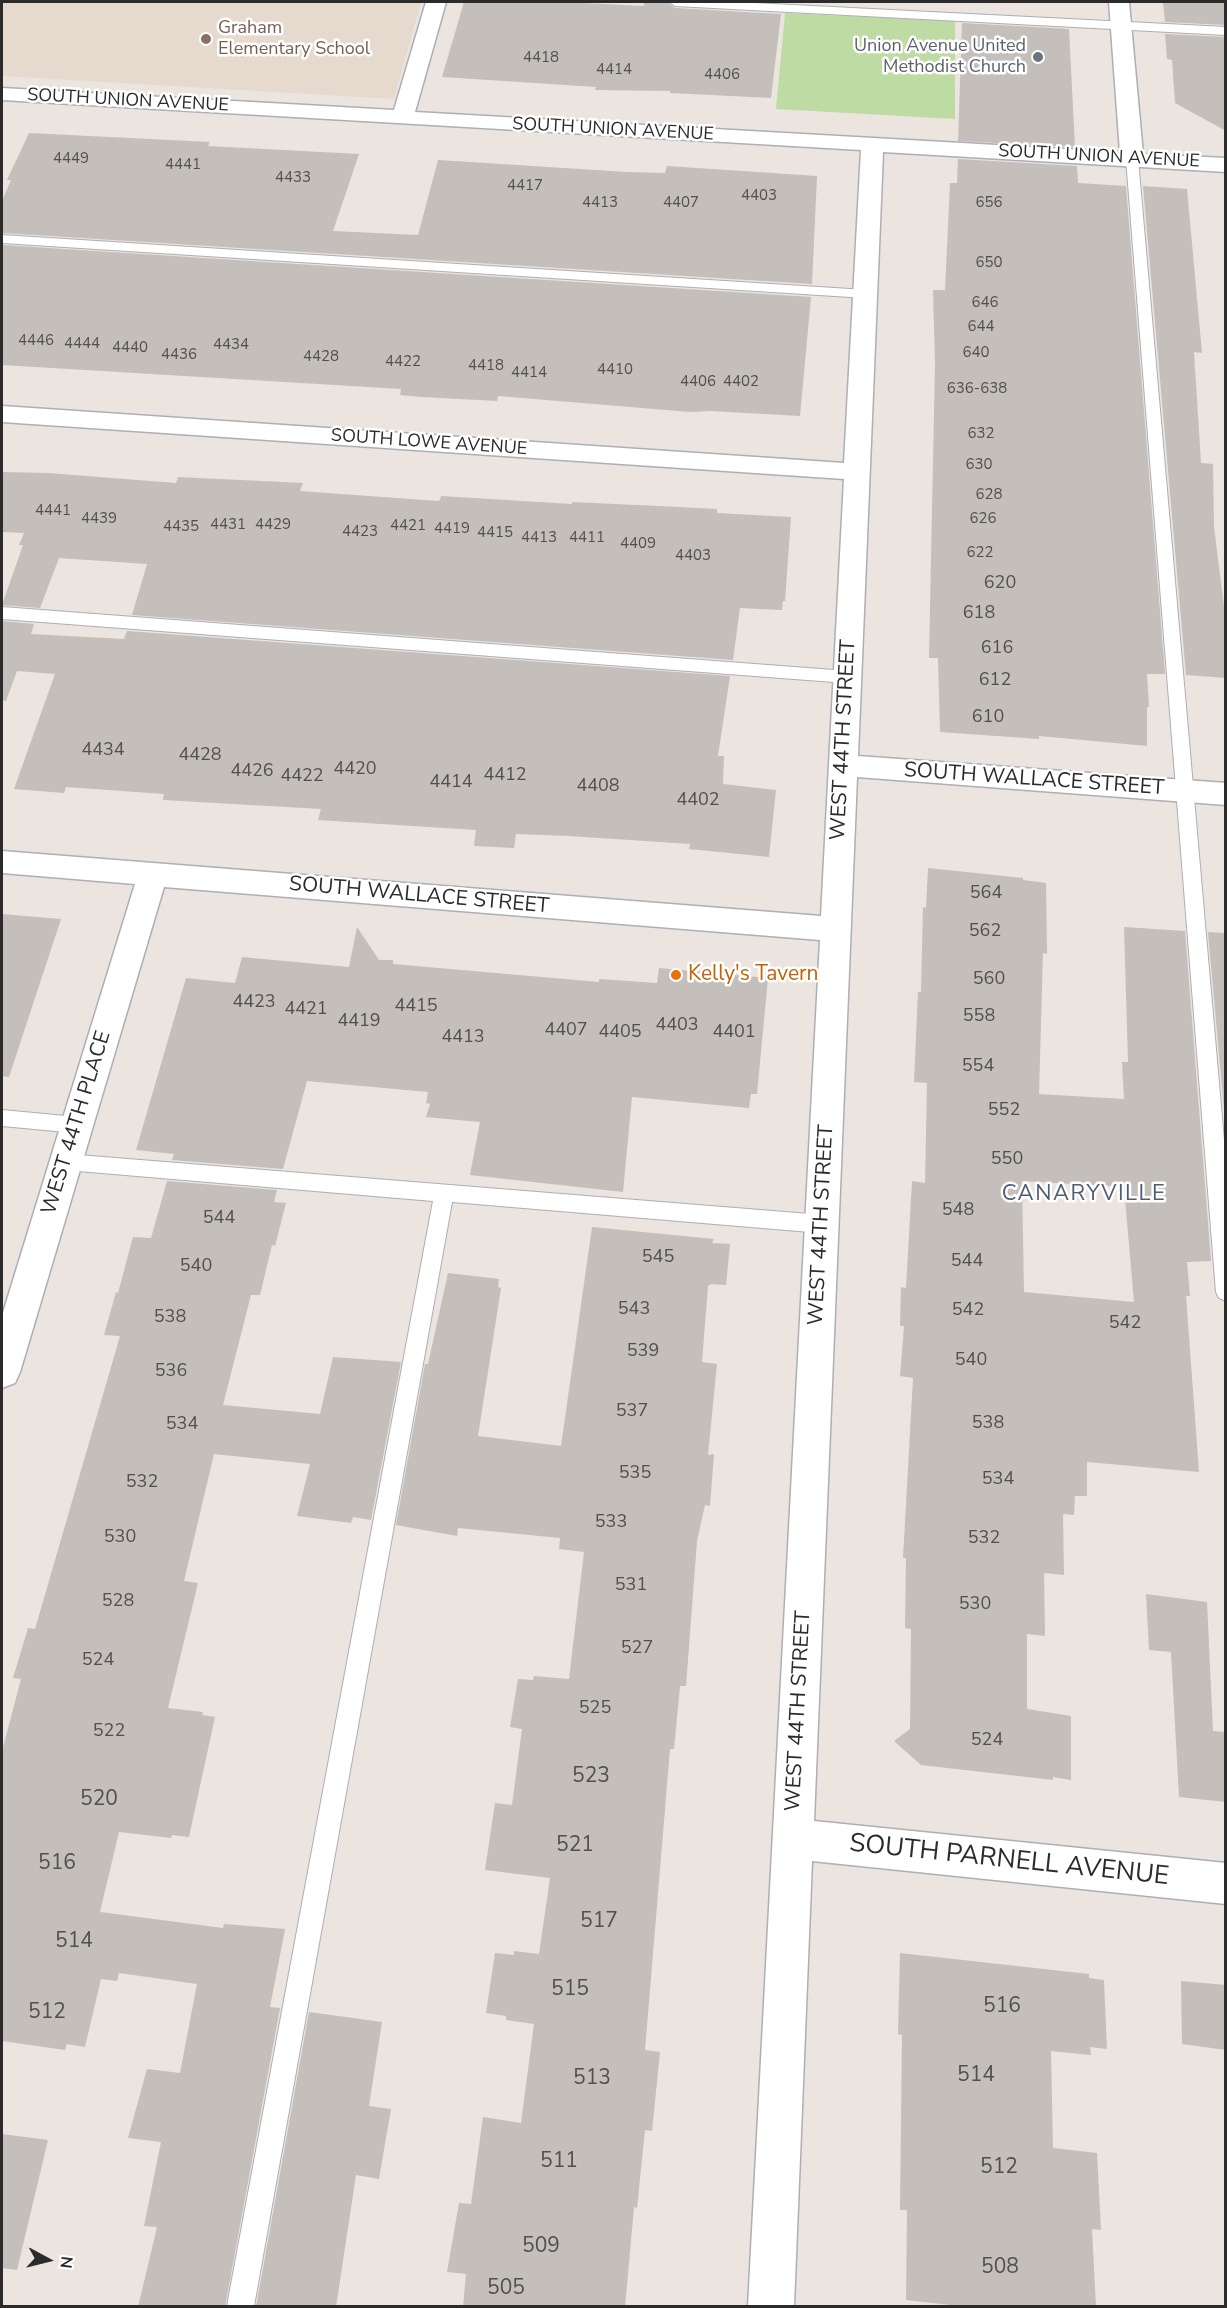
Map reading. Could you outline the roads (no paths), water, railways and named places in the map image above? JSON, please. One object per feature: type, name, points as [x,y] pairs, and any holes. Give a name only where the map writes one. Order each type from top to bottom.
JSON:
[{"type":"street","points":[[403,117],[436,2]]},
{"type":"street","points":[[1119,2],[1132,159]]},
{"type":"street","name":"SOUTH UNION AVENUE","points":[[2,94],[1226,165]]},
{"type":"street","name":"WEST 44TH STREET","points":[[771,2307],[872,144]]},
{"type":"street","name":"SOUTH LOWE AVENUE","points":[[2,414],[857,472]]},
{"type":"street","name":"SOUTH WALLACE STREET","points":[[843,765],[1226,794]]},
{"type":"street","name":"SOUTH WALLACE STREET","points":[[2,862],[836,929]]},
{"type":"street","name":"WEST 44TH PLACE","points":[[2,1372],[153,874]]},
{"type":"street","name":"SOUTH PARNELL AVENUE","points":[[792,1839],[1226,1884]]},
{"type":"lane","points":[[675,2],[1226,31]]},
{"type":"lane","points":[[1132,159],[1226,1292]]},
{"type":"lane","points":[[2,239],[866,294]]},
{"type":"lane","points":[[2,613],[847,677]]},
{"type":"lane","points":[[2,1118],[77,1125]]},
{"type":"lane","points":[[66,1162],[822,1224]]},
{"type":"lane","points":[[241,2307],[444,1193]]},
{"type":"place","name":"Graham Elementary School","points":[[206,39]]},
{"type":"place","name":"Union Avenue United Methodist Church","points":[[1038,57]]},
{"type":"place","name":"Kelly's Tavern","points":[[676,975]]},
{"type":"district","name":"CANARYVILLE","points":[[1084,1195]]}]
